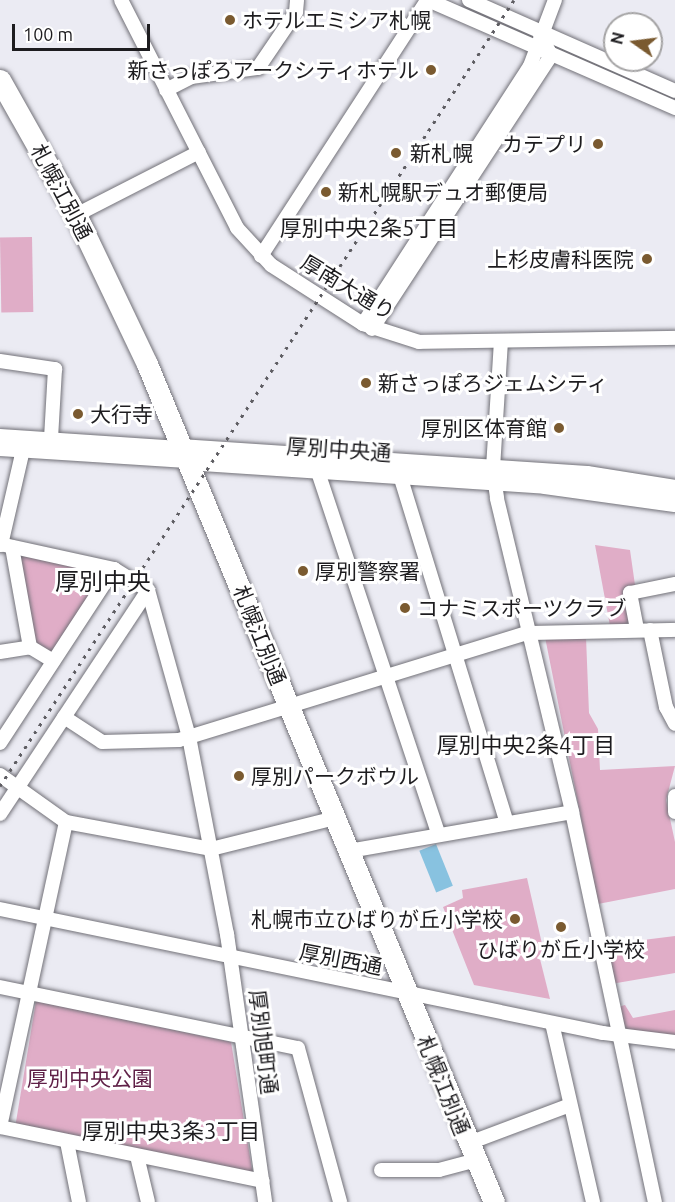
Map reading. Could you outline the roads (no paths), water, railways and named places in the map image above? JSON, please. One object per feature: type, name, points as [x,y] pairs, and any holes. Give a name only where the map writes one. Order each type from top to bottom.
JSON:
[{"type":"highway","name":"札幌江別通","points":[[0,81],[76,215],[138,344],[349,851],[405,993],[495,1202]]},
{"type":"main road","name":"厚別中央通","points":[[184,455],[493,475],[587,475],[675,489]]},
{"type":"main road","name":"厚別中央通","points":[[493,475],[675,503]]},
{"type":"street","name":"厚南大通り","points":[[121,0],[237,228],[261,256],[368,326],[412,341],[675,338]]},
{"type":"street","points":[[166,90],[191,77],[258,68],[296,12],[297,0]]},
{"type":"street","points":[[261,256],[428,0],[675,108]]},
{"type":"street","points":[[469,0],[675,91]]},
{"type":"street","points":[[368,326],[545,53],[539,32],[555,0]]},
{"type":"street","points":[[76,215],[199,152]]},
{"type":"street","points":[[501,340],[493,475],[526,633],[572,812],[655,1202]]},
{"type":"street","points":[[0,361],[54,369],[51,439]]},
{"type":"street","name":"厚別中央通","points":[[0,436],[51,439],[184,455]]},
{"type":"street","name":"厚別中央通","points":[[0,449],[184,455]]},
{"type":"street","points":[[23,450],[4,545],[30,647]]},
{"type":"street","points":[[314,463],[439,835]]},
{"type":"street","points":[[397,468],[507,823]]},
{"type":"street","points":[[0,814],[148,590],[114,569],[4,545]]},
{"type":"street","points":[[0,743],[114,569]]},
{"type":"street","points":[[675,584],[630,593],[644,629],[666,707],[675,724]]},
{"type":"street","name":"厚別旭町通","points":[[148,590],[189,738],[232,958],[265,1202]]},
{"type":"street","points":[[64,717],[102,742],[189,738],[526,633],[675,630]]},
{"type":"street","points":[[0,652],[30,647],[53,661]]},
{"type":"street","points":[[0,775],[66,822],[211,849],[335,818]]},
{"type":"street","points":[[675,796],[675,812]]},
{"type":"street","points":[[349,851],[572,812]]},
{"type":"street","points":[[66,822],[48,918],[0,1127],[262,1181]]},
{"type":"street","name":"厚別西通","points":[[0,909],[552,1023],[620,1036],[675,1042]]},
{"type":"street","points":[[0,987],[298,1048],[340,1202]]},
{"type":"street","points":[[552,1023],[593,1202]]},
{"type":"street","points":[[0,1056],[15,1060]]},
{"type":"street","points":[[381,1170],[439,1170],[570,1106]]},
{"type":"street","points":[[67,1142],[79,1202]]},
{"type":"street","points":[[137,1156],[148,1202]]},
{"type":"water","points":[[436,844],[453,886],[436,892],[419,851]]},
{"type":"railway","points":[[0,786],[514,0]]},
{"type":"place","name":"ホテルエミシア札幌","points":[[230,20]]},
{"type":"place","name":"新さっぽろアークシティホテル","points":[[431,70]]},
{"type":"place","name":"カテプリ","points":[[598,144]]},
{"type":"place","name":"新札幌","points":[[396,153]]},
{"type":"place","name":"新札幌駅デュオ郵便局","points":[[326,192]]},
{"type":"place","name":"上杉皮膚科医院","points":[[647,259]]},
{"type":"place","name":"新さっぽろジェムシティ","points":[[366,383]]},
{"type":"place","name":"大行寺","points":[[78,414]]},
{"type":"place","name":"厚別区体育館","points":[[559,428]]},
{"type":"place","name":"厚別警察署","points":[[303,571]]},
{"type":"place","name":"コナミスポーツクラブ","points":[[405,608]]},
{"type":"place","name":"厚別パークボウル","points":[[239,776]]},
{"type":"place","name":"札幌市立ひばりが丘小学校","points":[[515,919]]},
{"type":"place","name":"ひばりが丘小学校","points":[[561,927]]},
{"type":"district","name":"厚別中央2条5丁目","points":[[369,228]]},
{"type":"district","name":"厚別中央","points":[[103,582]]},
{"type":"district","name":"厚別中央2条4丁目","points":[[526,745]]},
{"type":"district","name":"厚別中央3条3丁目","points":[[171,1131]]},
{"type":"park label","name":"厚別中央公園","points":[[90,1078]]}]
